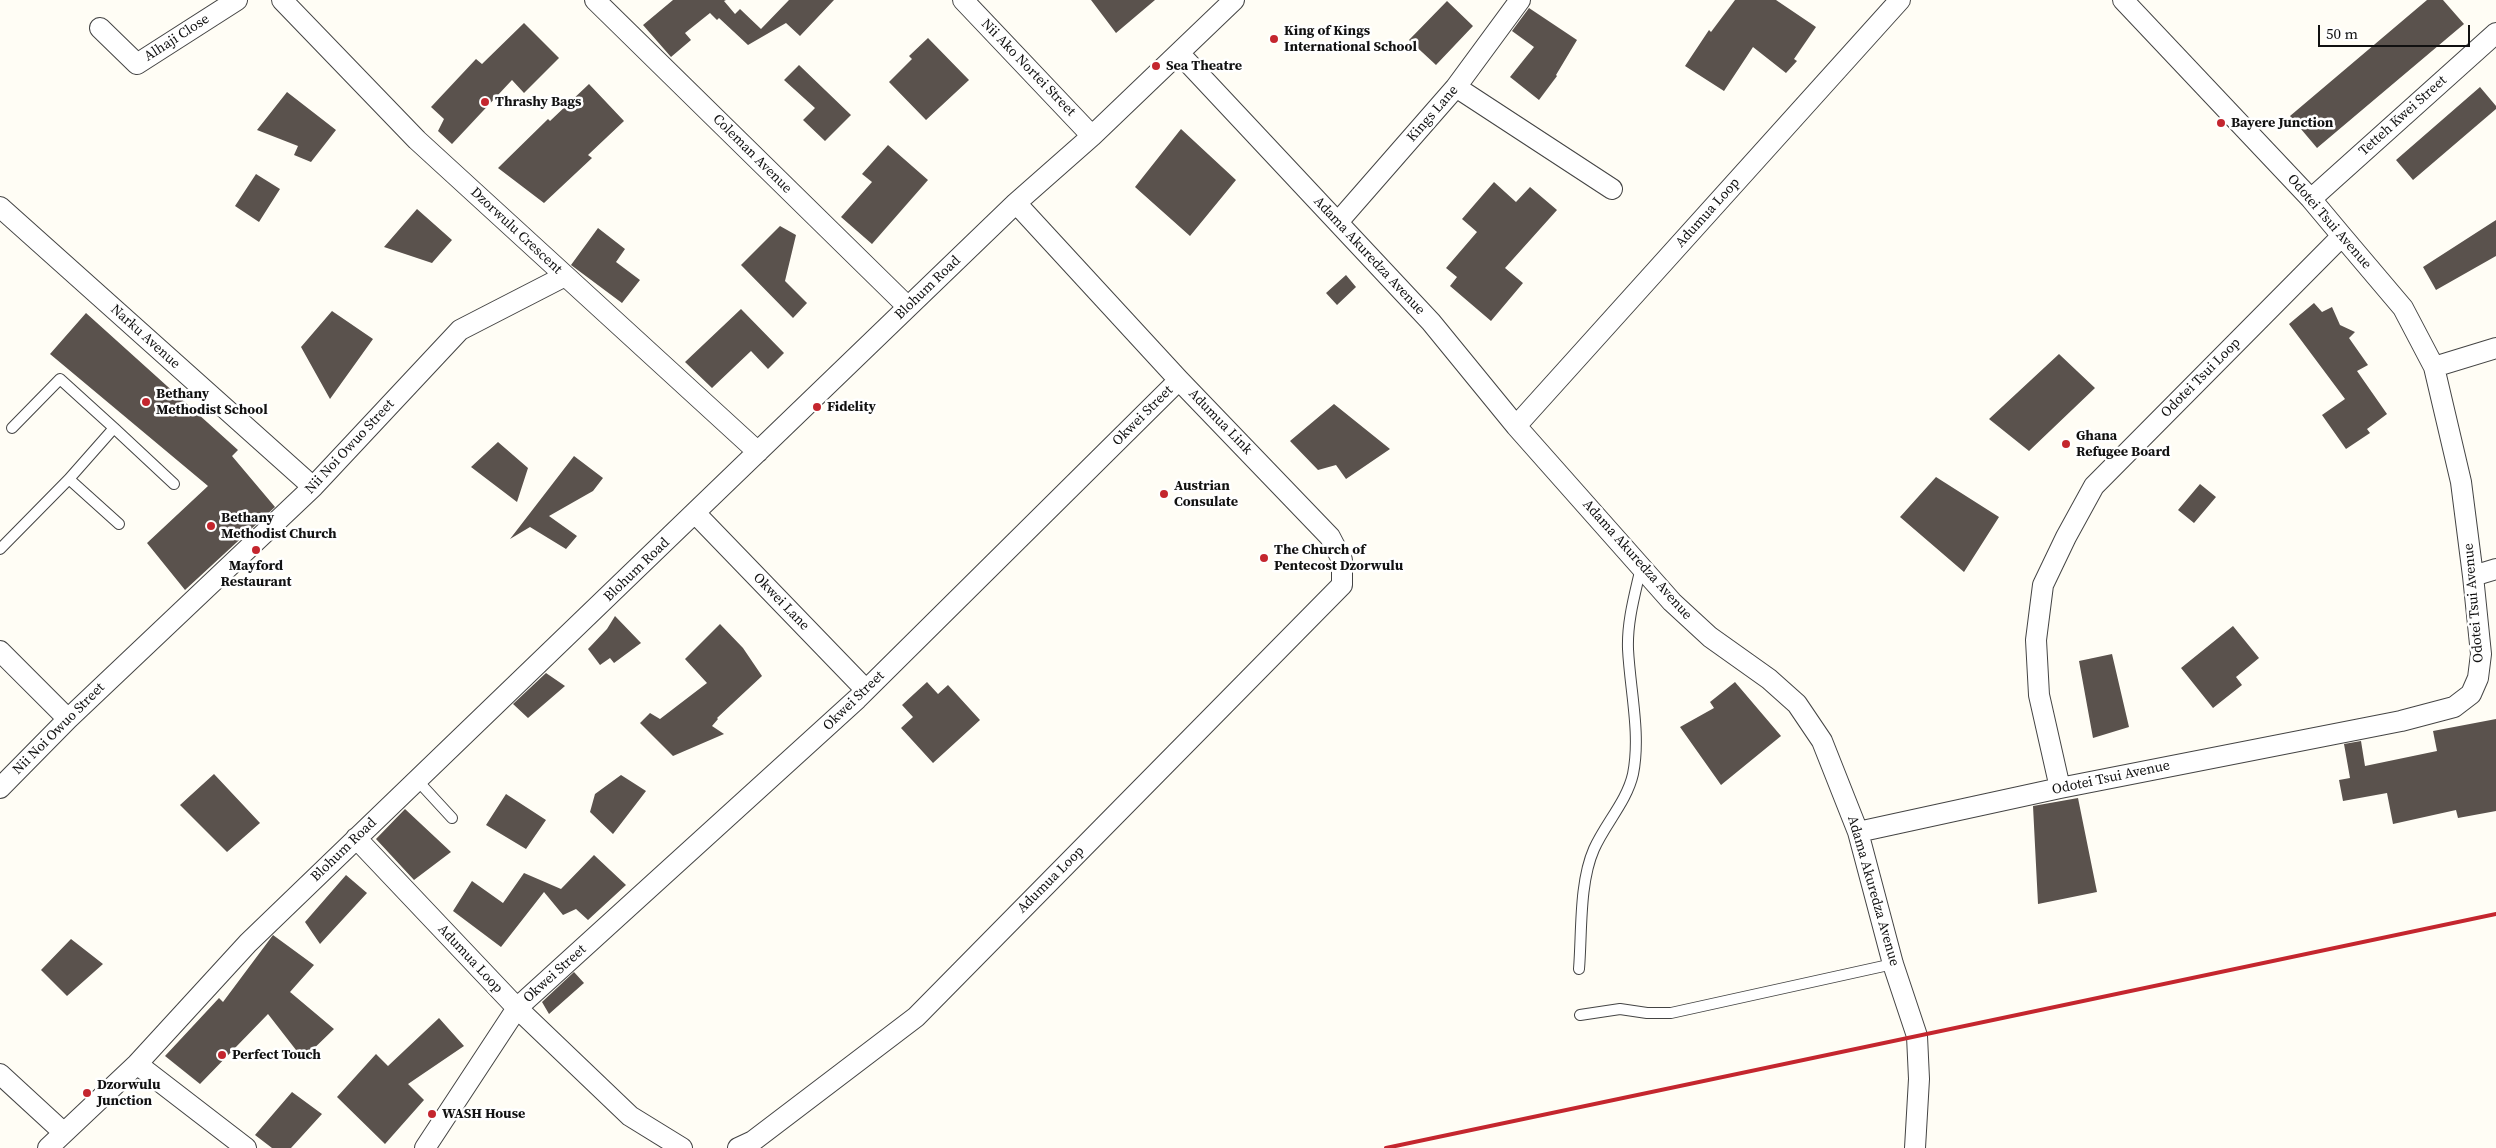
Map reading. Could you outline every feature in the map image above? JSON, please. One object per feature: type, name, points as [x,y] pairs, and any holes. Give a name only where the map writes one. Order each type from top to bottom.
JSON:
[{"type":"street","name":"Alhaji Close","points":[[100,28],[137,64],[236,0]]},
{"type":"street","name":"Dzorwulu Crescent","points":[[282,0],[417,140],[758,452]]},
{"type":"street","name":"Coleman Avenue","points":[[596,0],[908,307]]},
{"type":"street","name":"Nii Ako Nortei Street","points":[[963,0],[1092,136]]},
{"type":"street","name":"Blohum Road","points":[[48,1148],[137,1064],[248,943],[356,838],[1016,203],[1092,136],[1234,0]]},
{"type":"street","name":"Kings Lane","points":[[1338,222],[1456,87],[1520,0]]},
{"type":"street","name":"Adumua Loop","points":[[1516,426],[1900,0]]},
{"type":"street","name":"Odotei Tsui Avenue","points":[[1858,832],[2060,788],[2401,721],[2454,707],[2471,694],[2478,678],[2480,654],[2473,576],[2461,482],[2434,367],[2403,308],[2342,236],[2310,199],[2122,0]]},
{"type":"street","name":"Tetteh Kwei Street","points":[[2310,199],[2496,33]]},
{"type":"street","name":"Adama Akuredza Avenue","points":[[1179,53],[1431,322],[1516,426],[1672,602],[1710,637],[1769,679],[1797,704],[1822,741],[1858,832],[1893,964],[1917,1036],[1919,1079],[1916,1148]]},
{"type":"street","points":[[1456,87],[1612,188]]},
{"type":"street","name":"Adumua Link","points":[[1016,203],[1179,380],[1330,537],[1342,560],[1342,585]]},
{"type":"street","name":"Narku Avenue","points":[[0,207],[313,487]]},
{"type":"street","name":"Odotei Tsui Loop","points":[[2060,788],[2039,695],[2036,640],[2043,585],[2066,537],[2094,486],[2342,236]]},
{"type":"street","name":"Nii Noi Owuo Street","points":[[0,788],[68,719],[313,487],[460,330],[565,276]]},
{"type":"street","points":[[2434,367],[2496,348]]},
{"type":"street","name":"Okwei Street","points":[[425,1148],[517,1008],[866,690],[1179,380]]},
{"type":"street","name":"Okwei Lane","points":[[695,513],[866,690]]},
{"type":"street","points":[[2473,576],[2496,569]]},
{"type":"street","name":"Adumua Loop","points":[[738,1148],[753,1141],[916,1017],[1342,585]]},
{"type":"street","points":[[0,651],[68,719]]},
{"type":"street","name":"Adumua Loop","points":[[356,838],[517,1008],[630,1116],[682,1148]]},
{"type":"street","points":[[137,1064],[246,1148]]},
{"type":"street","points":[[0,1074],[64,1132]]},
{"type":"lane","points":[[12,428],[60,379],[174,484]]},
{"type":"lane","points":[[0,549],[69,479],[114,428]]},
{"type":"lane","points":[[69,479],[119,524]]},
{"type":"lane","points":[[1579,969],[1588,865],[1594,848],[1626,793],[1635,760],[1628,631],[1641,566]]},
{"type":"lane","points":[[417,780],[452,818]]},
{"type":"lane","points":[[1580,1015],[1620,1008],[1647,1013],[1671,1013],[1893,964]]},
{"type":"building","points":[[673,0],[726,0],[724,1],[735,14],[740,9],[761,29],[789,0],[834,0],[800,36],[786,23],[748,45],[719,18],[717,20],[710,13],[685,33],[691,40],[671,57],[643,25]]},
{"type":"building","points":[[1091,0],[1155,0],[1116,33]]},
{"type":"building","points":[[1735,0],[1776,0],[1816,27],[1794,59],[1797,61],[1786,73],[1753,47],[1724,91],[1685,66],[1709,30],[1711,32]]},
{"type":"building","points":[[2427,0],[2443,0],[2464,24],[2317,148],[2290,116]]},
{"type":"building","points":[[1447,1],[1473,26],[1436,65],[1409,40]]},
{"type":"building","points":[[1529,8],[1577,40],[1557,76],[1539,100],[1510,77],[1534,47],[1512,31]]},
{"type":"building","points":[[524,23],[559,58],[524,93],[512,80],[452,144],[438,131],[444,119],[431,107],[476,59],[482,64]]},
{"type":"building","points":[[928,38],[969,80],[926,120],[889,82],[912,59],[909,56]]},
{"type":"building","points":[[799,65],[851,115],[825,141],[803,120],[815,108],[784,80]]},
{"type":"building","points":[[589,84],[624,121],[588,155],[592,158],[544,203],[498,168],[548,119],[550,121]]},
{"type":"building","points":[[2480,87],[2496,106],[2496,109],[2413,180],[2396,160]]},
{"type":"building","points":[[287,92],[336,130],[311,162],[294,155],[298,146],[257,130]]},
{"type":"building","points":[[1181,129],[1236,180],[1190,236],[1135,187]]},
{"type":"building","points":[[888,145],[928,180],[872,244],[841,217],[872,182],[862,174]]},
{"type":"building","points":[[256,174],[280,189],[259,222],[235,206]]},
{"type":"building","points":[[1494,182],[1516,202],[1530,187],[1557,210],[1505,268],[1523,283],[1491,321],[1450,286],[1457,277],[1446,268],[1477,232],[1462,219]]},
{"type":"building","points":[[417,209],[452,240],[432,263],[384,247]]},
{"type":"building","points":[[2496,220],[2496,256],[2436,290],[2423,267]]},
{"type":"building","points":[[780,226],[796,235],[785,281],[807,303],[793,318],[741,265]]},
{"type":"building","points":[[598,228],[625,249],[616,262],[640,280],[622,303],[571,265]]},
{"type":"building","points":[[1346,275],[1356,287],[1337,305],[1326,293]]},
{"type":"building","points":[[2314,303],[2322,312],[2332,307],[2340,325],[2355,332],[2349,338],[2368,365],[2357,371],[2387,414],[2367,429],[2370,433],[2346,449],[2322,415],[2345,399],[2289,324]]},
{"type":"building","points":[[741,309],[784,353],[768,369],[751,351],[712,388],[685,362]]},
{"type":"building","points":[[332,311],[373,339],[330,399],[301,347]]},
{"type":"building","points":[[86,313],[238,450],[232,456],[275,507],[185,590],[147,543],[208,486],[50,354]]},
{"type":"building","points":[[2059,354],[2095,388],[2029,451],[1989,419]]},
{"type":"building","points":[[1334,404],[1390,449],[1346,479],[1336,465],[1318,470],[1290,441]]},
{"type":"building","points":[[498,442],[528,468],[517,502],[471,467]]},
{"type":"building","points":[[574,456],[603,478],[593,491],[549,516],[577,536],[566,549],[530,527],[510,539]]},
{"type":"building","points":[[1936,477],[1999,517],[1964,572],[1900,517]]},
{"type":"building","points":[[2200,484],[2216,497],[2194,523],[2178,510]]},
{"type":"building","points":[[615,616],[641,643],[614,663],[610,658],[600,665],[588,649],[607,629]]},
{"type":"building","points":[[720,624],[743,648],[762,676],[717,718],[712,726],[724,734],[673,756],[640,723],[650,713],[660,719],[707,683],[685,659]]},
{"type":"building","points":[[2233,626],[2259,658],[2236,677],[2242,685],[2213,708],[2181,668]]},
{"type":"building","points":[[2112,654],[2129,727],[2093,738],[2079,661]]},
{"type":"building","points":[[546,673],[565,686],[528,718],[513,704]]},
{"type":"building","points":[[927,682],[938,694],[948,685],[980,720],[933,763],[901,728],[913,717],[902,705]]},
{"type":"building","points":[[1735,682],[1781,736],[1721,785],[1680,727],[1714,708],[1710,702]]},
{"type":"building","points":[[2496,719],[2496,811],[2458,818],[2456,810],[2393,824],[2387,793],[2343,801],[2339,780],[2350,778],[2344,744],[2361,741],[2365,766],[2437,751],[2433,731]]},
{"type":"building","points":[[214,774],[260,823],[227,852],[180,805]]},
{"type":"building","points":[[621,775],[646,791],[613,834],[590,812],[595,794]]},
{"type":"building","points":[[506,794],[546,820],[526,849],[486,825]]},
{"type":"building","points":[[2078,798],[2097,892],[2038,904],[2033,806]]},
{"type":"building","points":[[405,809],[451,852],[414,880],[376,839]]},
{"type":"building","points":[[594,855],[626,885],[588,920],[576,909],[563,915],[544,892],[501,947],[453,911],[472,881],[503,903],[524,873],[561,889]]},
{"type":"building","points":[[346,875],[367,893],[320,944],[305,922]]},
{"type":"building","points":[[273,935],[314,965],[290,992],[334,1029],[303,1059],[268,1014],[200,1084],[165,1056],[219,998],[223,1002]]},
{"type":"building","points":[[71,939],[103,964],[67,996],[41,970]]},
{"type":"building","points":[[574,972],[584,983],[549,1014],[542,1002]]},
{"type":"building","points":[[439,1018],[464,1046],[408,1084],[424,1100],[385,1144],[337,1097],[376,1054],[388,1066]]},
{"type":"building","points":[[292,1092],[322,1114],[291,1148],[272,1148],[255,1135]]},
{"type":"railway","points":[[1386,1148],[2496,914]]},
{"type":"place","name":"King of Kings International School","points":[[1274,39]]},
{"type":"place","name":"Sea Theatre","points":[[1156,66]]},
{"type":"place","name":"Thrashy Bags","points":[[485,102]]},
{"type":"place","name":"Bayere Junction","points":[[2221,123]]},
{"type":"place","name":"Bethany Methodist School","points":[[146,402]]},
{"type":"place","name":"Fidelity","points":[[817,407]]},
{"type":"place","name":"Ghana Refugee Board","points":[[2066,444]]},
{"type":"place","name":"Austrian Consulate","points":[[1164,494]]},
{"type":"place","name":"Bethany Methodist Church","points":[[211,526]]},
{"type":"place","name":"Mayford Restaurant","points":[[256,550]]},
{"type":"place","name":"The Church of Pentecost Dzorwulu","points":[[1264,558]]},
{"type":"place","name":"Perfect Touch","points":[[222,1055]]},
{"type":"place","name":"Dzorwulu Junction","points":[[87,1093]]},
{"type":"place","name":"WASH House","points":[[432,1114]]}]
